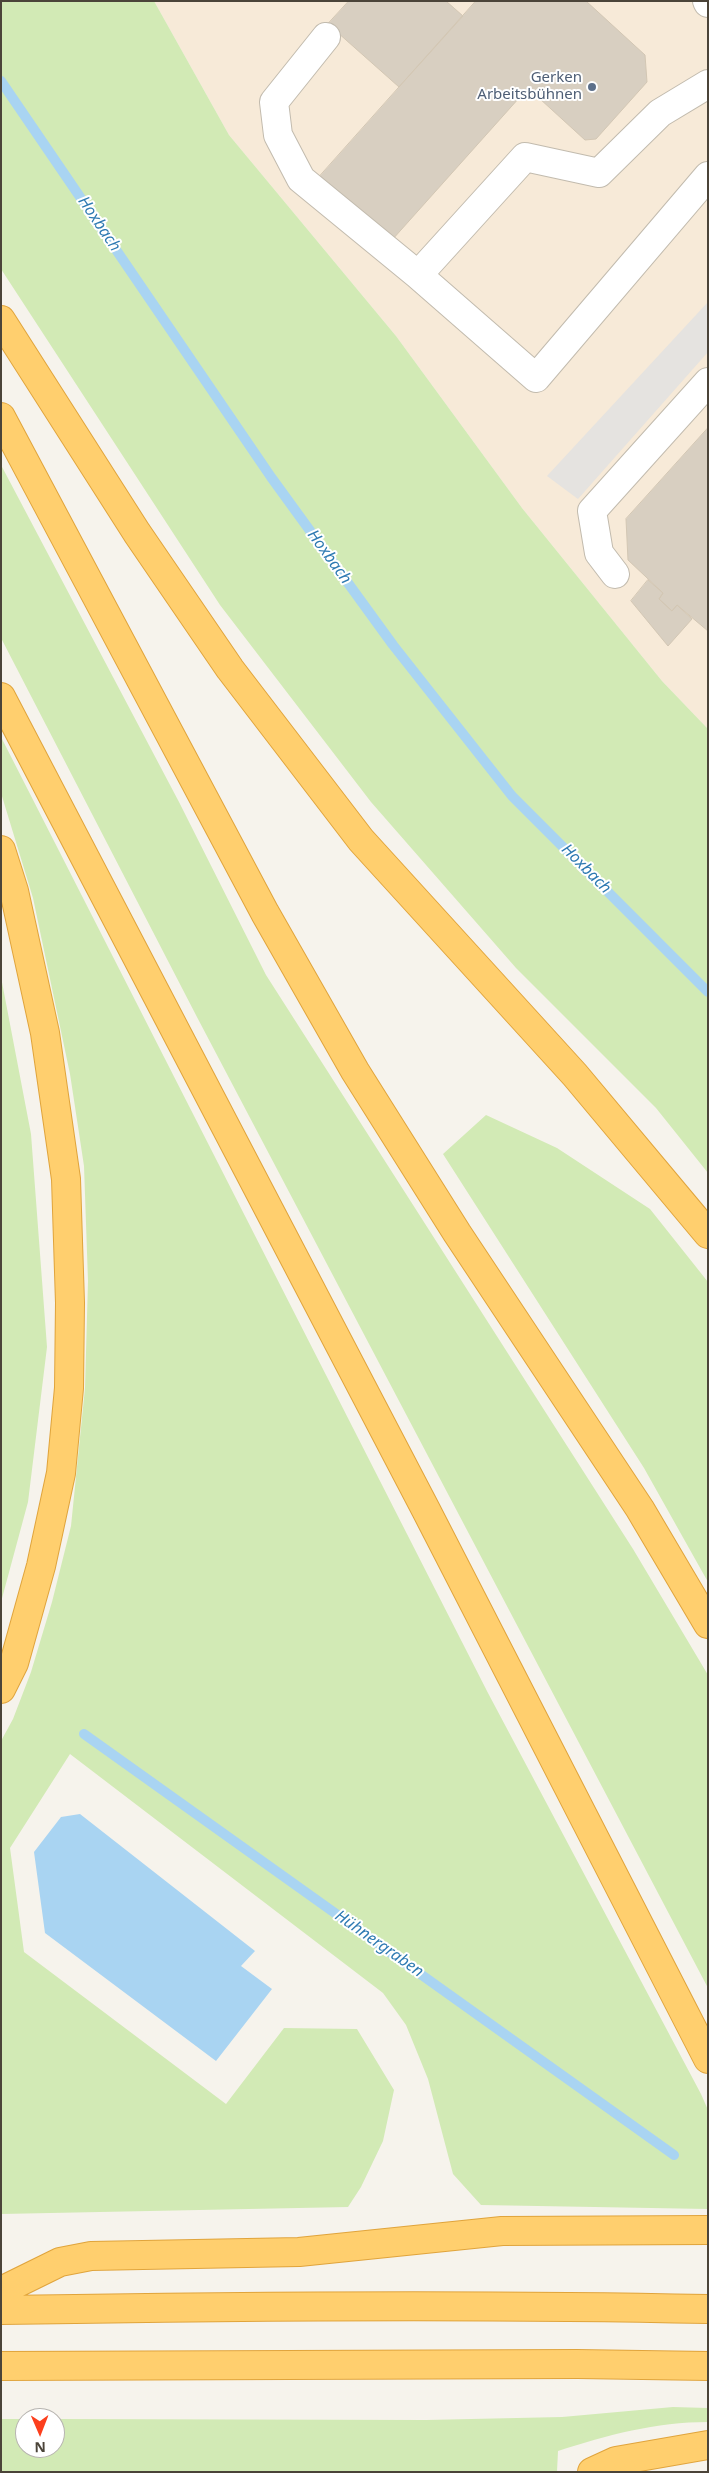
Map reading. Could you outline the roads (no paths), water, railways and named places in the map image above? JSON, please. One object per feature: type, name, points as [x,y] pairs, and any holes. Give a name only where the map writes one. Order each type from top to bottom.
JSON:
[{"type":"highway","points":[[1,320],[137,533],[230,669],[355,832],[575,1075],[708,1234]]},
{"type":"highway","points":[[1,417],[265,913],[355,1071],[457,1233],[640,1509],[708,1624]]},
{"type":"highway","points":[[1,697],[430,1519],[708,2059]]},
{"type":"highway","points":[[1,850],[14,891],[45,1033],[66,1179],[70,1303],[69,1388],[61,1473],[41,1566],[14,1663],[1,1689]]},
{"type":"highway","points":[[1,2291],[60,2262],[91,2256],[300,2252],[502,2231],[708,2230]]},
{"type":"highway","points":[[1,2310],[591,2306],[708,2309]]},
{"type":"highway","points":[[1,2366],[548,2364],[708,2366]]},
{"type":"highway","points":[[592,2472],[616,2461],[708,2445]]},
{"type":"lane","points":[[326,37],[274,102],[278,135],[302,179],[418,275],[536,378],[708,176]]},
{"type":"lane","points":[[418,275],[525,156],[599,173],[660,113],[708,84]]},
{"type":"lane","points":[[614,574],[599,552],[592,511],[708,382]]},
{"type":"water","points":[[80,1814],[255,1951],[241,1966],[272,1989],[216,2061],[45,1933],[34,1852],[61,1817]]},
{"type":"waterway","name":"Hoxbach","points":[[1,81],[271,477],[393,645],[512,796],[708,992]]},
{"type":"waterway","name":"Hühnergraben","points":[[84,1734],[674,2155]]},
{"type":"place","name":"Gerken Arbeitsbühnen","points":[[592,87]]}]
